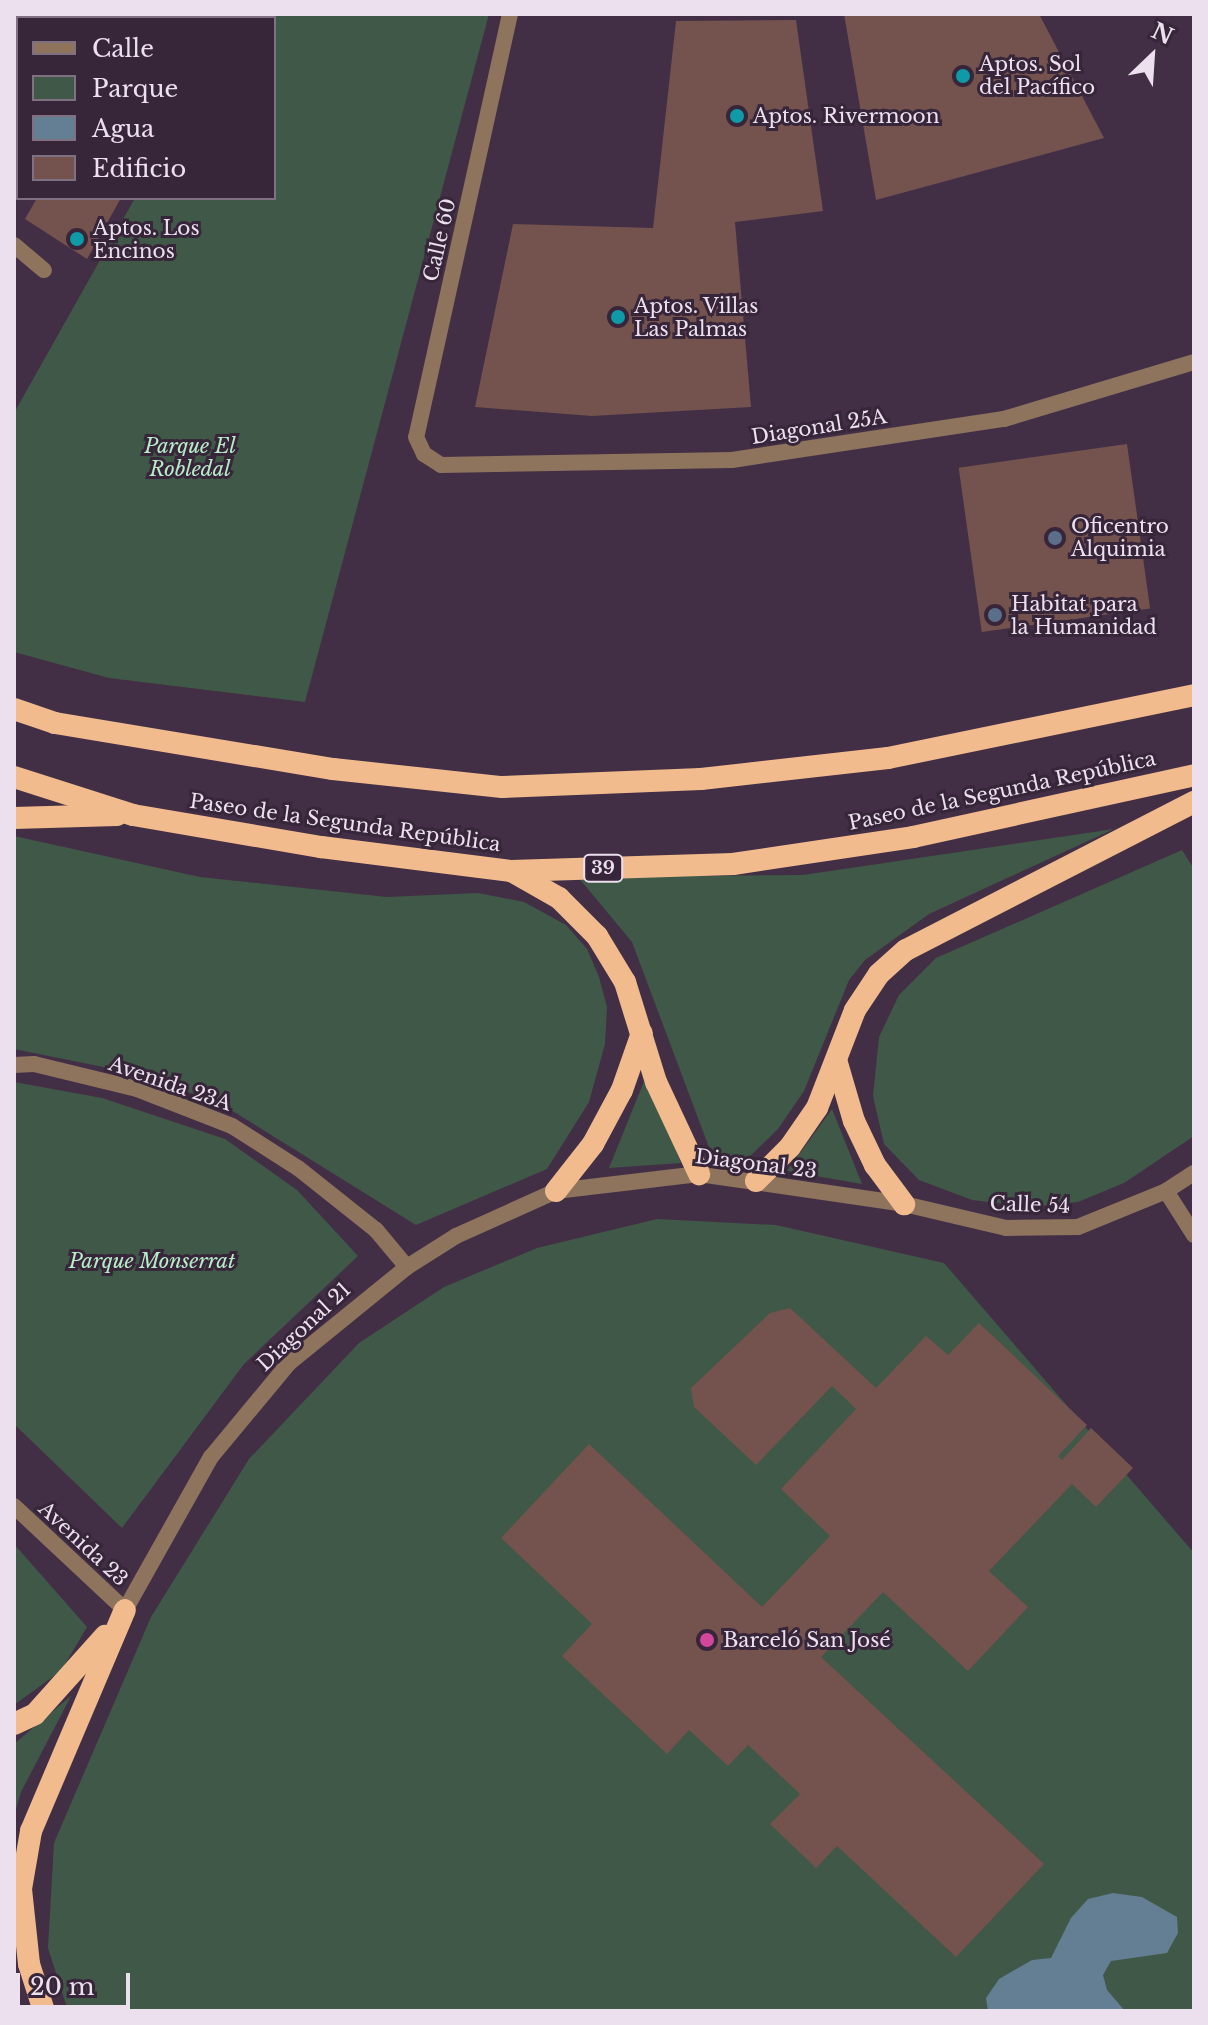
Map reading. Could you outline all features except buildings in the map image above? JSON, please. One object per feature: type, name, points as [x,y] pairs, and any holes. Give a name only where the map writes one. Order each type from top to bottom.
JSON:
[{"type":"highway","points":[[14,707],[55,723],[333,769],[502,787],[701,779],[888,758],[1194,695]]},
{"type":"highway","name":"Paseo de la Segunda República","points":[[14,777],[133,815],[321,847],[511,871],[733,864],[913,837],[1194,775]]},
{"type":"highway","points":[[756,1181],[790,1147],[817,1108],[855,1010],[879,974],[906,950],[1194,802]]},
{"type":"highway","points":[[14,818],[133,815]]},
{"type":"highway","points":[[511,871],[559,898],[597,936],[625,982],[656,1082],[699,1174]]},
{"type":"highway","points":[[556,1191],[593,1144],[622,1090],[642,1033]]},
{"type":"highway","points":[[837,1063],[854,1121],[875,1165],[904,1204]]},
{"type":"highway","points":[[14,1724],[35,1714],[72,1678],[125,1610]]},
{"type":"highway","points":[[44,2011],[29,1964],[21,1889],[31,1831],[125,1610]]},
{"type":"street","name":"Calle 60","points":[[441,465],[424,454],[416,437],[510,14]]},
{"type":"street","points":[[14,245],[44,270]]},
{"type":"street","name":"Diagonal 25A","points":[[441,465],[732,460],[1004,419],[1194,362]]},
{"type":"street","name":"Avenida 23A","points":[[14,1065],[34,1064],[137,1089],[232,1126],[298,1168],[376,1230],[407,1267]]},
{"type":"street","name":"Calle 54","points":[[904,1204],[1006,1228],[1078,1227],[1166,1191],[1194,1173]]},
{"type":"street","name":"Diagonal 23","points":[[556,1191],[699,1174],[904,1204]]},
{"type":"street","name":"Diagonal 21","points":[[125,1610],[220,1445],[289,1363],[407,1267],[456,1236],[556,1191]]},
{"type":"street","points":[[1166,1191],[1194,1235]]},
{"type":"street","name":"Avenida 23","points":[[14,1506],[125,1610]]},
{"type":"green space","name":"Parque El Robledal","points":[[489,14],[305,702],[109,678],[14,652],[14,413],[134,200],[276,200],[276,16],[238,16]]},
{"type":"green space","points":[[1114,829],[929,914],[865,960],[849,980],[804,1091],[778,1129],[742,1164],[716,1166],[632,942],[578,877],[803,875]]},
{"type":"green space","points":[[14,836],[200,877],[387,897],[478,893],[524,902],[566,925],[587,949],[599,977],[607,1007],[605,1044],[589,1102],[547,1169],[416,1225],[223,1105],[143,1075],[14,1049]]},
{"type":"green space","points":[[1182,850],[1194,869],[1194,1136],[1124,1183],[1078,1202],[1032,1207],[972,1200],[919,1180],[884,1144],[873,1096],[879,1037],[899,995],[936,958]]},
{"type":"green space","points":[[647,1074],[681,1163],[609,1168]]},
{"type":"green space","name":"Parque Monserrat","points":[[14,1082],[102,1098],[225,1139],[297,1190],[358,1256],[244,1364],[122,1528],[14,1424]]},
{"type":"green space","points":[[832,1109],[862,1184],[787,1171]]},
{"type":"green space","points":[[657,1219],[776,1225],[944,1263],[1194,1553],[1194,2011],[68,2011],[48,1948],[54,1843],[151,1617],[249,1459],[359,1343],[444,1287],[537,1248]]},
{"type":"green space","points":[[14,1544],[87,1627],[61,1671],[14,1705]]},
{"type":"green space","points":[[71,1696],[21,1792],[14,1816],[14,1744]]},
{"type":"water","points":[[1113,1893],[1142,1897],[1177,1917],[1178,1933],[1167,1953],[1111,1961],[1103,1975],[1107,1990],[1125,2011],[988,2011],[986,1998],[999,1979],[1032,1960],[1051,1958],[1071,1918],[1088,1899]]},
{"type":"place","name":"Aptos. Sol del Pacífico","points":[[963,76]]},
{"type":"place","name":"Aptos. Rivermoon","points":[[737,116]]},
{"type":"place","name":"Aptos. Los Encinos","points":[[77,239]]},
{"type":"place","name":"Aptos. Villas Las Palmas","points":[[618,317]]},
{"type":"place","name":"Oficentro Alquimia","points":[[1055,538]]},
{"type":"place","name":"Habitat para la Humanidad","points":[[995,615]]},
{"type":"place","name":"Barceló San José","points":[[707,1640]]}]
